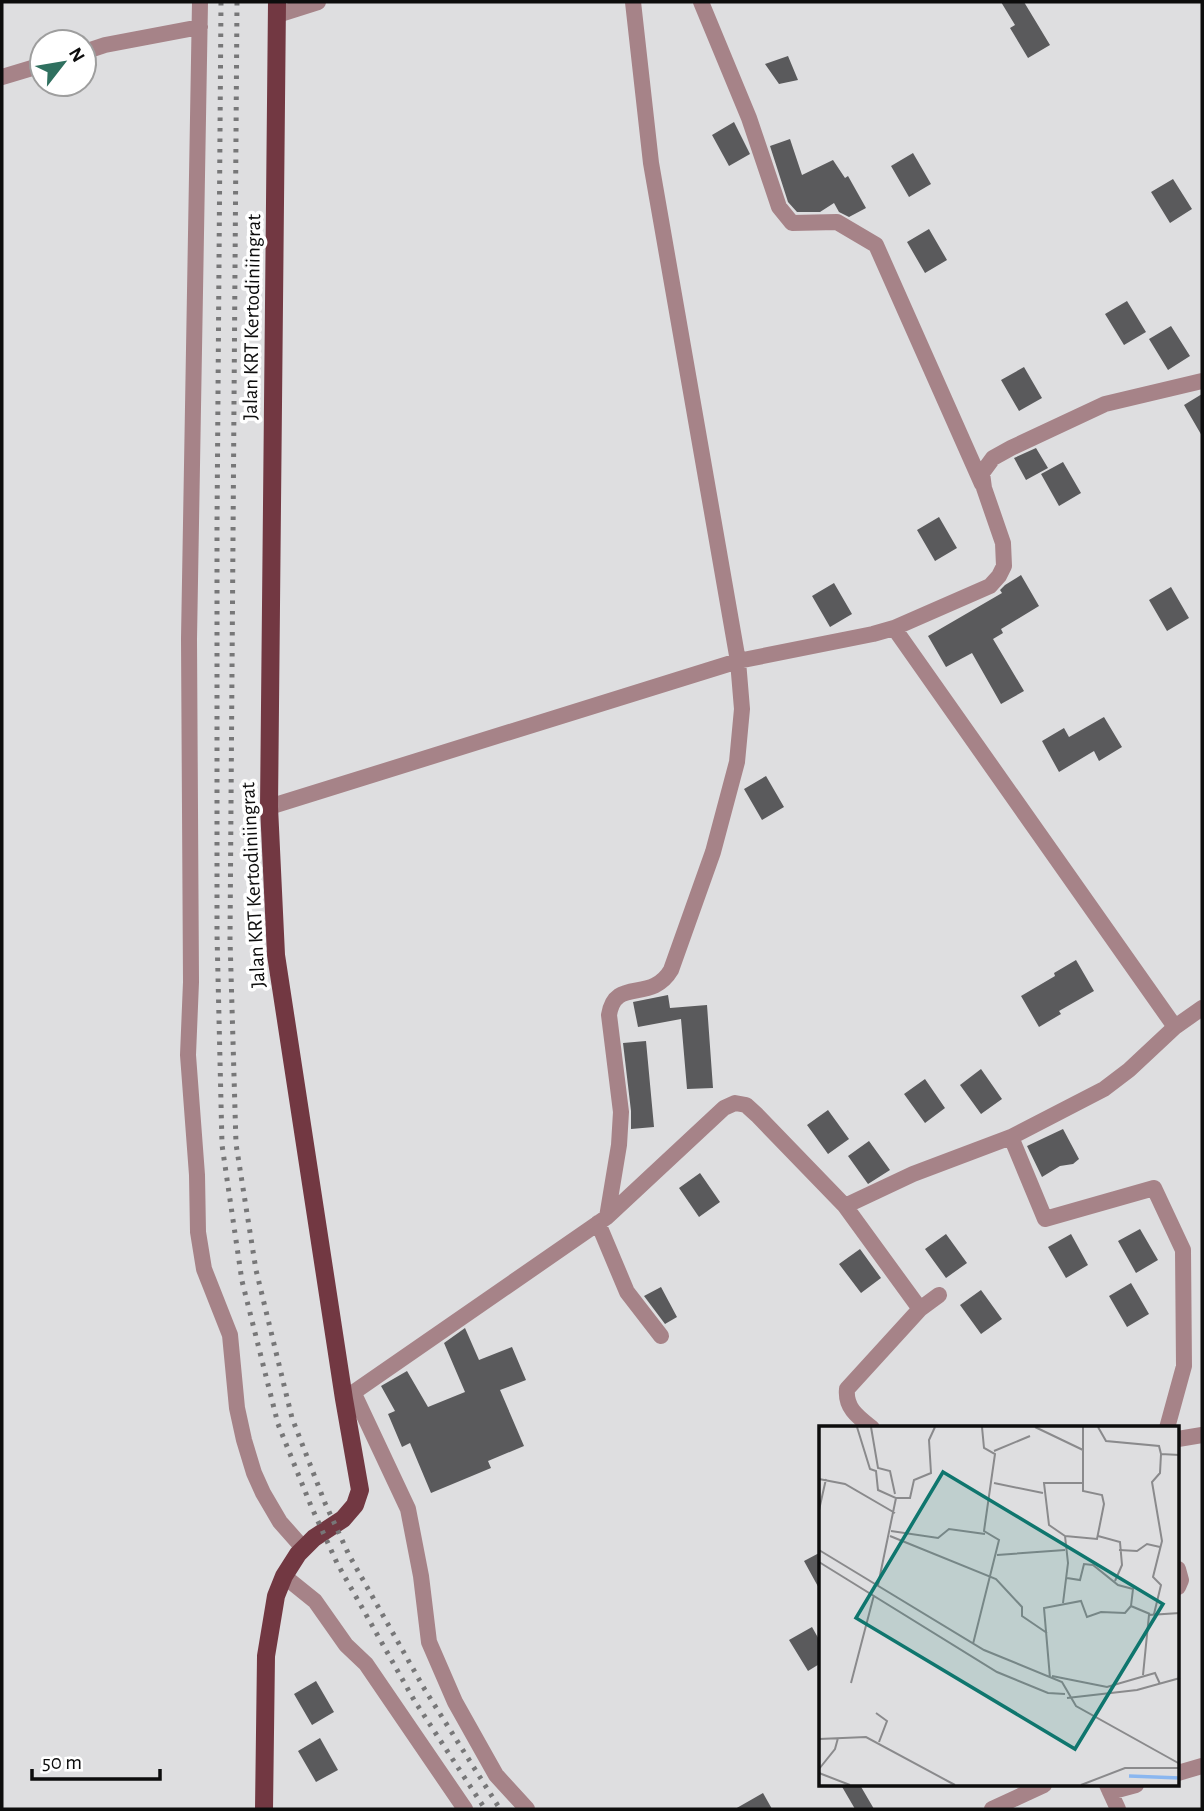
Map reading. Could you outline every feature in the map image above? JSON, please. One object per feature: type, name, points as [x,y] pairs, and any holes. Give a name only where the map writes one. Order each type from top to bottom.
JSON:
[{"type":"main road","name":"Jalan KRT Kertodiniingrat","points":[[264,1809],[266,1656],[276,1596],[284,1576],[303,1548],[343,1518],[355,1505],[360,1490],[349,1396],[276,955],[269,807],[277,8]]},
{"type":"street","points":[[200,2],[189,639],[191,982],[188,1055],[197,1175],[198,1232],[204,1269],[230,1335],[237,1408],[254,1473],[279,1521],[303,1548]]},
{"type":"street","points":[[277,8],[318,2]]},
{"type":"street","points":[[633,2],[651,163],[738,661],[742,709],[740,746],[713,852],[685,937],[671,970],[662,982],[644,990],[617,995],[611,1002],[609,1015],[621,1112],[619,1145],[602,1220],[627,1292],[661,1336]]},
{"type":"street","points":[[269,807],[738,661],[873,635],[990,586],[999,576],[1004,566],[1003,543],[984,488],[876,245],[837,222],[792,223],[779,207],[749,118],[701,2]]},
{"type":"street","points":[[98,47],[200,27]]},
{"type":"street","points":[[2,77],[28,69]]},
{"type":"street","points":[[984,488],[982,473],[993,458],[1011,448],[1105,404],[1202,381]]},
{"type":"street","points":[[894,628],[1175,1027]]},
{"type":"street","points":[[845,1206],[914,1174],[1011,1137],[1104,1088],[1129,1070],[1175,1027],[1202,1008]]},
{"type":"street","points":[[527,1809],[496,1774],[455,1702],[429,1642],[421,1576],[408,1510],[349,1396],[602,1220],[651,1178],[710,1118],[735,1103],[746,1105],[757,1115],[845,1206],[920,1309]]},
{"type":"street","points":[[1011,1137],[1045,1219],[1154,1188],[1184,1250],[1184,1366],[1168,1426]]},
{"type":"street","points":[[870,1426],[853,1412],[846,1401],[847,1390],[920,1309],[939,1295]]},
{"type":"street","points":[[1180,1439],[1202,1436]]},
{"type":"street","points":[[284,1576],[315,1601],[346,1645],[366,1664],[465,1809]]},
{"type":"street","points":[[1180,1772],[1202,1766]]},
{"type":"street","points":[[992,1809],[1042,1786]]},
{"type":"street","points":[[1118,1809],[1109,1788],[1127,1786]]},
{"type":"building","points":[[1001,2],[1024,2],[1050,45],[1028,58],[1010,28],[1015,25]]},
{"type":"building","points":[[788,56],[798,80],[779,84],[765,64]]},
{"type":"building","points":[[734,122],[750,154],[729,166],[712,135]]},
{"type":"building","points":[[790,139],[802,175],[833,160],[845,178],[848,176],[866,208],[849,217],[839,212],[834,203],[820,212],[797,212],[788,202],[770,146]]},
{"type":"building","points":[[913,153],[931,184],[909,197],[891,166]]},
{"type":"building","points":[[1173,179],[1192,209],[1170,223],[1151,192]]},
{"type":"building","points":[[929,229],[947,260],[925,273],[907,242]]},
{"type":"building","points":[[1127,301],[1146,332],[1124,345],[1105,314]]},
{"type":"building","points":[[1171,326],[1190,356],[1168,370],[1149,339]]},
{"type":"building","points":[[1024,367],[1042,398],[1019,411],[1001,380]]},
{"type":"building","points":[[1202,394],[1202,436],[1184,405]]},
{"type":"building","points":[[1036,448],[1048,468],[1026,480],[1014,458]]},
{"type":"building","points":[[1063,462],[1081,493],[1059,506],[1041,474]]},
{"type":"building","points":[[939,517],[957,548],[935,561],[917,530]]},
{"type":"building","points":[[1021,575],[1039,606],[1001,629],[1003,633],[993,639],[1024,691],[1001,704],[972,653],[946,667],[928,636],[1002,593],[1000,590],[1005,585]]},
{"type":"building","points":[[834,583],[852,614],[830,627],[812,596]]},
{"type":"building","points":[[1171,587],[1189,618],[1167,631],[1149,600]]},
{"type":"building","points":[[1104,717],[1122,747],[1099,761],[1094,751],[1059,772],[1042,741],[1064,728],[1069,737]]},
{"type":"building","points":[[766,776],[784,807],[762,820],[744,789]]},
{"type":"building","points":[[1076,960],[1094,991],[1059,1011],[1061,1014],[1039,1027],[1021,996]]},
{"type":"building","points":[[668,995],[670,1008],[707,1005],[713,1088],[687,1089],[681,1019],[638,1027],[633,1002]]},
{"type":"building","points":[[646,1041],[654,1127],[631,1129],[623,1043]]},
{"type":"building","points":[[981,1069],[1002,1099],[981,1114],[960,1085]]},
{"type":"building","points":[[925,1079],[945,1108],[925,1123],[904,1094]]},
{"type":"building","points":[[828,1110],[849,1139],[828,1154],[807,1125]]},
{"type":"building","points":[[1063,1129],[1079,1159],[1042,1177],[1027,1146]]},
{"type":"building","points":[[869,1141],[890,1170],[868,1184],[848,1156]]},
{"type":"building","points":[[700,1173],[720,1202],[699,1217],[679,1188]]},
{"type":"building","points":[[1140,1229],[1158,1260],[1136,1273],[1118,1241]]},
{"type":"building","points":[[946,1234],[967,1263],[946,1278],[925,1249]]},
{"type":"building","points":[[1071,1234],[1088,1265],[1066,1278],[1048,1247]]},
{"type":"building","points":[[860,1249],[881,1278],[861,1293],[839,1264]]},
{"type":"building","points":[[1131,1283],[1149,1314],[1127,1327],[1109,1296]]},
{"type":"building","points":[[661,1287],[677,1317],[665,1324],[644,1296]]},
{"type":"building","points":[[981,1290],[1002,1319],[981,1334],[960,1305]]},
{"type":"building","points":[[465,1328],[479,1360],[512,1347],[526,1380],[500,1390],[524,1446],[488,1461],[491,1468],[431,1493],[410,1443],[402,1447],[388,1414],[395,1411],[381,1386],[407,1371],[428,1407],[465,1392],[444,1343]]},
{"type":"building","points":[[819,1553],[819,1588],[804,1561]]},
{"type":"building","points":[[812,1627],[819,1639],[819,1664],[808,1671],[789,1640]]},
{"type":"building","points":[[316,1681],[334,1712],[312,1725],[294,1694]]},
{"type":"building","points":[[320,1738],[338,1770],[316,1782],[298,1751]]},
{"type":"building","points":[[842,1786],[861,1786],[874,1809],[855,1809]]},
{"type":"building","points":[[763,1793],[772,1809],[735,1809]]},
{"type":"railway","points":[[221,2],[217,934],[222,1145],[242,1281],[278,1424],[337,1563],[414,1700],[485,1809]]},
{"type":"railway","points":[[237,2],[230,939],[236,1144],[256,1270],[292,1418],[325,1503],[349,1555],[425,1690],[500,1809]]}]
